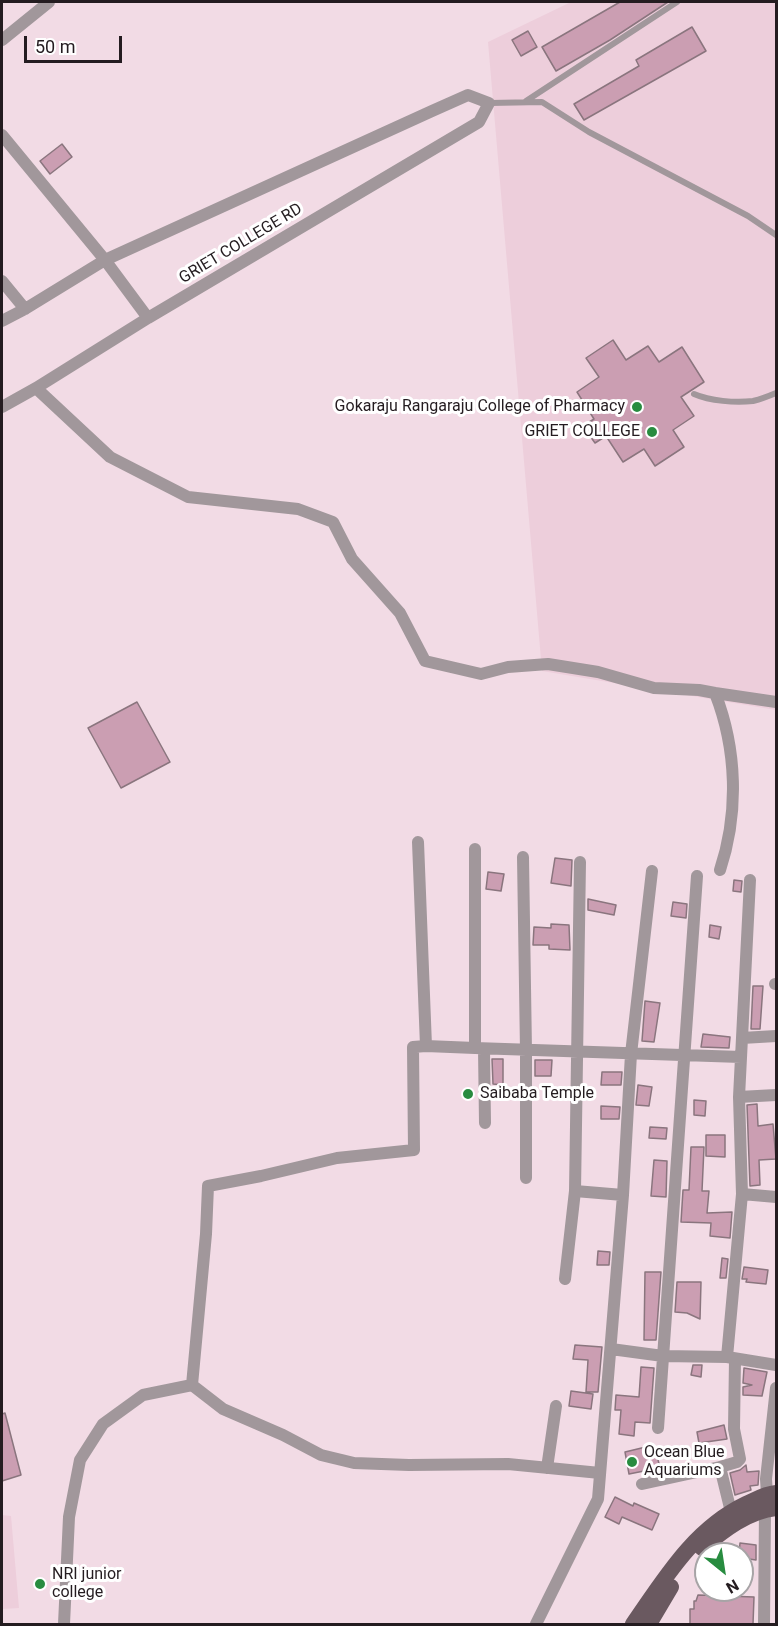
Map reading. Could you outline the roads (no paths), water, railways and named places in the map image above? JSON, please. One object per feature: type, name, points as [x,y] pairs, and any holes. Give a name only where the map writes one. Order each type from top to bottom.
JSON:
[{"type":"main road","points":[[633,1624],[672,1567],[718,1520],[731,1512],[771,1501]]},
{"type":"main road","points":[[649,1624],[677,1577],[702,1549],[721,1532],[771,1501]]},
{"type":"street","points":[[2,40],[49,2]]},
{"type":"street","name":"GRIET COLLEGE RD","points":[[2,321],[105,260],[468,95],[489,103],[479,122],[2,407]]},
{"type":"street","points":[[2,135],[105,260],[148,318]]},
{"type":"street","points":[[2,281],[25,309]]},
{"type":"street","points":[[36,388],[110,458],[188,497],[298,509],[333,522],[352,560],[400,613],[425,661],[481,674],[508,667],[548,664],[598,672],[654,688],[699,690],[777,702]]},
{"type":"street","points":[[715,693],[730,744],[732,785],[728,845],[720,870]]},
{"type":"street","points":[[418,842],[426,1046]]},
{"type":"street","points":[[475,849],[480,1049],[485,1123]]},
{"type":"street","points":[[522,857],[526,1178]]},
{"type":"street","points":[[565,1279],[575,1191],[580,862]]},
{"type":"street","points":[[536,1624],[598,1500],[623,1195],[631,1054],[652,871]]},
{"type":"street","points":[[658,1428],[697,876]]},
{"type":"street","points":[[642,1484],[720,1467],[740,1459],[734,1429],[731,1358],[742,1194],[739,1097],[750,880]]},
{"type":"street","points":[[742,1038],[777,1036]]},
{"type":"street","points":[[192,1385],[206,1234],[208,1186],[337,1158],[414,1150],[413,1047],[741,1057]]},
{"type":"street","points":[[739,1097],[777,1095]]},
{"type":"street","points":[[575,1191],[623,1195]]},
{"type":"street","points":[[742,1194],[777,1197]]},
{"type":"street","points":[[611,1349],[663,1356],[731,1358],[777,1365]]},
{"type":"street","points":[[64,1624],[69,1517],[80,1460],[103,1424],[143,1395],[192,1385],[223,1409],[283,1435],[321,1455],[354,1463],[508,1464],[600,1473]]},
{"type":"street","points":[[764,1624],[771,1501],[766,1479],[777,1389]]},
{"type":"street","points":[[547,1468],[556,1406]]},
{"type":"street","points":[[720,1467],[731,1512]]},
{"type":"lane","name":"GRIET COLLEGE RD","points":[[489,103],[526,100],[677,2]]},
{"type":"lane","points":[[526,100],[542,102],[589,132],[748,216],[777,235]]},
{"type":"lane","points":[[694,394],[722,400],[752,401],[777,393]]},
{"type":"place","name":"Gokaraju Rangaraju College of Pharmacy","points":[[637,407]]},
{"type":"place","name":"GRIET COLLEGE","points":[[652,432]]},
{"type":"place","name":"Saibaba Temple","points":[[468,1094]]},
{"type":"place","name":"Ocean Blue Aquariums","points":[[632,1462]]},
{"type":"place","name":"NRI junior college","points":[[40,1584]]}]
